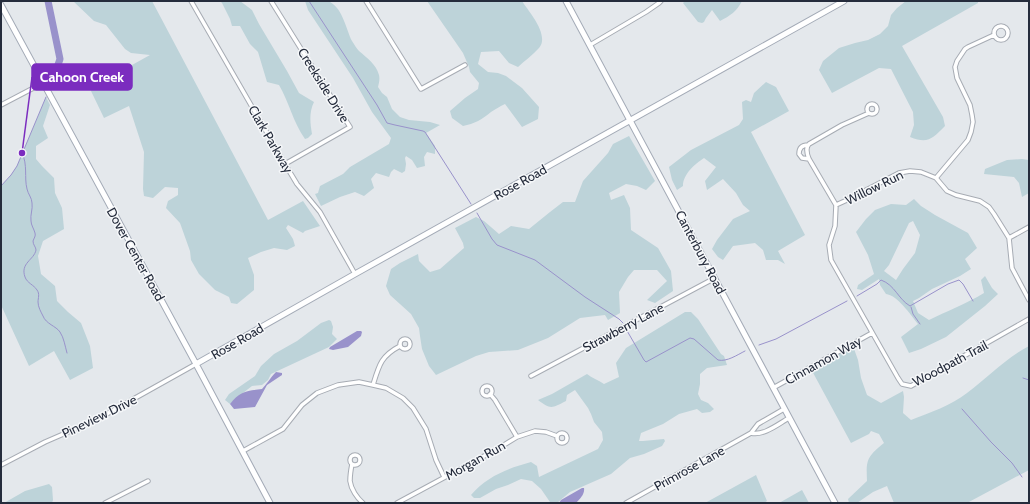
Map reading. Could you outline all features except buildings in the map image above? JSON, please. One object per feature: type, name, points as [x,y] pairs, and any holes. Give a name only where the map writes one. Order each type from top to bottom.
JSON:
[{"type":"street","name":"Clark Parkway","points":[[190,1],[297,184],[320,212],[355,274]]},
{"type":"street","name":"Creekside Drive","points":[[271,1],[350,127],[285,164]]},
{"type":"street","points":[[366,1],[421,89],[465,65]]},
{"type":"street","name":"Canterbury Road","points":[[566,1],[835,503]]},
{"type":"street","points":[[590,45],[661,1]]},
{"type":"street","name":"Rose Road","points":[[196,364],[844,1]]},
{"type":"street","name":"Dover Center Road","points":[[1,5],[270,503]]},
{"type":"street","points":[[1003,27],[1008,30],[1007,36],[1002,40],[996,38],[994,35],[995,28],[1003,27]]},
{"type":"street","points":[[936,178],[968,140],[973,122],[970,105],[957,78],[955,67],[957,61],[965,49],[994,35]]},
{"type":"street","points":[[1,105],[43,83]]},
{"type":"street","points":[[809,158],[802,158],[799,154],[800,149],[803,146],[808,146],[842,125],[869,113]]},
{"type":"street","points":[[808,146],[806,151],[809,158],[836,205]]},
{"type":"street","name":"Willow Run","points":[[836,205],[899,173],[910,171],[921,172],[936,178],[947,191],[956,195],[980,201],[989,207],[1010,238],[1012,268],[1029,300]]},
{"type":"street","name":"Cinnamon Way","points":[[773,388],[872,332],[831,260],[830,245],[835,226],[836,205]]},
{"type":"street","points":[[1010,238],[1029,227]]},
{"type":"street","name":"Strawberry Lane","points":[[531,376],[715,278]]},
{"type":"street","name":"Woodpath Trail","points":[[872,332],[902,384],[911,386],[1029,319]]},
{"type":"street","points":[[373,384],[383,359],[391,351],[400,346]]},
{"type":"street","name":"Pineview Drive","points":[[1,465],[45,442],[112,411],[196,364]]},
{"type":"street","points":[[243,451],[283,429],[302,405],[313,396],[342,384],[359,382],[386,388],[403,398],[413,408],[426,429],[436,460],[444,477]]},
{"type":"street","points":[[490,394],[496,400],[517,437]]},
{"type":"street","name":"Primrose Lane","points":[[626,503],[751,433],[758,424],[784,409]]},
{"type":"street","name":"Primrose Lane","points":[[751,433],[757,434],[764,432],[789,418]]},
{"type":"street","name":"Morgan Run","points":[[397,503],[517,437],[535,431],[546,432],[557,436]]},
{"type":"street","points":[[352,464],[350,480],[352,488],[359,500],[363,503]]},
{"type":"street","points":[[105,503],[148,481]]},
{"type":"shaded area","points":[[73,1],[152,1],[268,220],[303,201],[320,226],[303,233],[288,225],[286,228],[293,239],[295,246],[287,250],[274,248],[248,258],[254,275],[254,290],[237,304],[231,303],[229,297],[215,290],[199,274],[191,260],[190,251],[180,223],[166,208],[168,201],[178,195],[178,188],[165,187],[153,198],[144,196],[144,152],[129,106],[104,118],[91,91],[92,87],[109,80],[150,55],[131,53],[125,49],[106,25],[94,21]]},
{"type":"shaded area","points":[[220,1],[240,1],[252,10],[299,93],[314,102],[310,118],[312,134],[308,138],[305,139],[301,132],[279,85],[267,82],[258,52],[250,44],[240,26],[232,26],[230,19]]},
{"type":"shaded area","points":[[305,1],[328,1],[338,9],[352,41],[358,50],[378,71],[378,87],[387,97],[392,109],[400,117],[440,125],[426,133],[435,146],[435,154],[427,152],[424,157],[425,166],[417,168],[412,160],[406,156],[405,171],[402,173],[394,169],[389,177],[376,173],[371,179],[374,188],[364,196],[355,192],[321,206],[315,194],[318,193],[320,186],[343,174],[350,167],[389,144],[391,138],[372,112],[353,78],[308,10]]},
{"type":"shaded area","points":[[427,1],[522,1],[540,30],[542,43],[539,48],[518,67],[509,63],[499,51],[481,52],[478,64],[488,72],[506,76],[522,88],[539,107],[538,119],[522,127],[505,104],[478,121],[467,125],[463,126],[452,118],[450,111],[478,89],[479,83],[470,72],[463,53]]},
{"type":"shaded area","points":[[685,1],[742,1],[730,15],[724,19],[720,21],[712,10],[702,23],[698,22],[683,3]]},
{"type":"shaded area","points":[[906,1],[978,1],[978,3],[902,46],[943,117],[945,126],[933,137],[926,140],[910,137],[914,125],[913,112],[891,69],[879,68],[832,93],[819,70],[823,61],[839,48],[868,40],[880,34],[888,26],[891,15]]},
{"type":"shaded area","points":[[766,82],[776,87],[789,111],[751,132],[805,235],[778,251],[785,264],[778,260],[766,260],[763,250],[755,243],[733,246],[723,260],[718,257],[712,249],[733,219],[750,211],[743,205],[736,193],[723,179],[707,190],[705,181],[716,167],[704,158],[687,173],[683,186],[677,190],[672,180],[669,167],[691,150],[739,125],[743,119],[742,102],[746,100],[751,102],[754,93]]},
{"type":"shaded area","points":[[46,97],[50,105],[43,126],[48,138],[36,146],[36,159],[54,178],[55,193],[62,208],[64,229],[43,241],[38,256],[41,274],[55,286],[57,301],[81,323],[90,346],[93,368],[70,380],[54,351],[29,366],[1,305],[1,186],[17,166]]},
{"type":"shaded area","points":[[629,136],[655,181],[646,190],[637,186],[626,184],[609,193],[611,200],[624,195],[630,208],[631,230],[658,248],[671,271],[673,291],[655,303],[647,300],[667,281],[657,270],[634,270],[619,292],[620,313],[608,320],[605,315],[580,318],[548,338],[518,350],[489,352],[476,356],[436,375],[429,366],[422,349],[419,328],[411,314],[390,295],[386,286],[391,269],[418,254],[419,261],[430,272],[440,269],[464,248],[455,228],[476,217],[484,221],[499,234],[511,226],[529,229],[563,202],[575,202],[583,181],[608,153],[613,144]]},
{"type":"shaded area","points":[[1007,160],[1029,160],[1029,193],[1022,197],[1019,183],[1014,177],[984,174],[985,169]]},
{"type":"shaded area","points":[[914,199],[921,206],[935,215],[968,233],[977,248],[965,259],[971,269],[960,276],[932,289],[913,301],[918,313],[929,320],[977,297],[984,293],[981,280],[985,276],[992,288],[998,294],[946,337],[909,353],[901,337],[918,324],[908,311],[895,298],[886,294],[880,285],[879,279],[862,290],[857,289],[858,285],[874,274],[868,255],[856,232],[875,210],[891,204],[906,205]],"holes":[[[913,221],[920,235],[915,253],[896,280],[884,271],[889,265],[909,223]]]},
{"type":"shaded area","points":[[685,312],[691,312],[698,319],[721,354],[724,356],[727,365],[707,368],[700,374],[698,394],[701,400],[708,403],[714,409],[710,412],[702,413],[697,409],[679,414],[663,424],[641,433],[639,441],[664,439],[665,441],[662,446],[630,458],[611,474],[570,492],[557,503],[550,502],[541,489],[532,481],[521,479],[496,489],[480,498],[474,498],[471,495],[477,488],[491,478],[515,467],[531,462],[537,466],[539,477],[598,449],[603,440],[602,432],[594,422],[588,408],[575,390],[567,395],[566,401],[552,407],[549,407],[538,400],[552,394],[587,374],[604,384],[619,377],[616,363],[626,348]]},
{"type":"shaded area","points":[[329,320],[331,321],[333,327],[332,334],[337,339],[329,347],[271,374],[268,380],[262,385],[252,386],[230,404],[225,400],[229,394],[255,376],[261,366],[274,354],[297,341],[321,323]]},
{"type":"shaded area","points":[[357,331],[362,332],[361,336],[348,347],[333,350],[329,349],[330,347]]},
{"type":"shaded area","points":[[853,346],[867,395],[881,403],[903,391],[903,413],[911,420],[940,408],[961,397],[1005,362],[1029,346],[1029,470],[967,503],[894,503],[887,486],[873,492],[857,503],[849,503],[848,499],[867,481],[867,463],[871,455],[884,443],[879,434],[871,431],[869,434],[851,443],[811,369]]},
{"type":"shaded area","points":[[276,372],[282,373],[282,375],[267,385],[255,407],[234,409],[230,404],[237,396],[244,392],[262,389]]},
{"type":"shaded area","points":[[756,475],[767,501],[764,503],[705,503]]},
{"type":"shaded area","points":[[49,484],[52,487],[52,503],[4,503],[25,491]]},
{"type":"shaded area","points":[[584,488],[583,494],[576,503],[559,503],[561,500]]},
{"type":"shaded area","points":[[802,490],[809,503],[779,503]]},
{"type":"waterway","points":[[48,1],[60,59],[51,85]]},
{"type":"waterway","points":[[309,1],[377,105],[387,123],[425,132],[471,204]]},
{"type":"waterway","points":[[1,186],[17,166],[46,97]]},
{"type":"waterway","points":[[22,153],[25,162],[27,189],[32,201],[31,224],[35,234],[33,244],[36,248],[35,253],[24,268],[25,277],[27,281],[36,288],[39,294],[38,304],[44,319],[60,332],[67,353]]},
{"type":"waterway","points":[[477,213],[497,245],[535,260],[623,323]]},
{"type":"waterway","points":[[857,296],[881,280],[890,285],[902,300],[910,306],[948,284],[959,280],[973,301]]},
{"type":"waterway","points":[[759,345],[776,339],[847,301]]},
{"type":"waterway","points":[[911,307],[913,314],[920,324]]},
{"type":"waterway","points":[[626,329],[646,362],[690,338],[694,339],[718,360],[728,359],[745,351]]},
{"type":"waterway","points":[[1023,378],[1029,380]]},
{"type":"waterway","points":[[962,409],[1012,463],[1022,477]]},
{"type":"place","name":"Cahoon Creek","points":[[22,153]]}]
